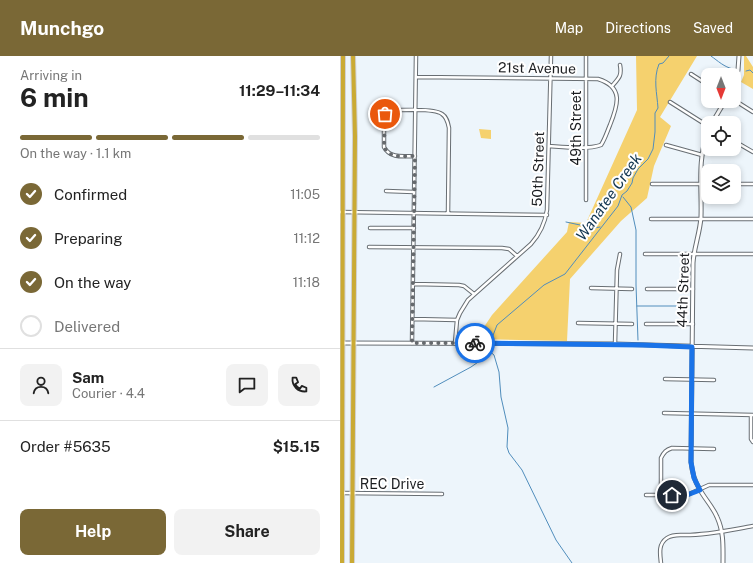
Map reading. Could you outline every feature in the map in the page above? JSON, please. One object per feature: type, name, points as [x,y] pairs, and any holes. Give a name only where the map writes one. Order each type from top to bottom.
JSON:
[{"type":"highway","points":[[342,563],[341,212],[343,56]]},
{"type":"highway","points":[[352,563],[355,136],[353,56]]},
{"type":"street","points":[[412,343],[416,56]]},
{"type":"street","name":"50th Street","points":[[455,343],[457,320],[464,306],[474,294],[536,238],[547,215],[551,56]]},
{"type":"street","name":"49th Street","points":[[586,56],[586,200]]},
{"type":"street","points":[[738,68],[739,56]]},
{"type":"street","points":[[549,146],[597,147],[603,142],[618,106],[612,86],[622,73],[620,65]]},
{"type":"street","points":[[691,74],[701,80]]},
{"type":"street","name":"21st Avenue","points":[[416,77],[598,79],[612,86]]},
{"type":"street","points":[[670,102],[701,122]]},
{"type":"street","points":[[741,104],[753,112]]},
{"type":"street","points":[[386,107],[388,111]]},
{"type":"street","points":[[388,111],[437,112],[446,118],[448,123],[448,213]]},
{"type":"street","points":[[388,111],[384,118],[384,147],[386,151],[390,155],[415,156]]},
{"type":"street","points":[[666,145],[701,155]]},
{"type":"street","points":[[741,145],[753,152]]},
{"type":"street","points":[[652,184],[701,184]]},
{"type":"street","points":[[741,184],[753,184]]},
{"type":"street","points":[[386,191],[414,192]]},
{"type":"street","name":"44th Street","points":[[701,204],[701,219],[694,254],[691,448],[692,471],[700,490],[717,516],[722,532],[723,563]]},
{"type":"street","points":[[341,212],[547,215]]},
{"type":"street","points":[[651,219],[753,219]]},
{"type":"street","points":[[370,228],[414,228]]},
{"type":"street","points":[[369,247],[502,248],[509,249],[517,256]]},
{"type":"street","points":[[615,344],[617,270],[620,254]]},
{"type":"street","points":[[645,254],[753,254]]},
{"type":"street","points":[[413,284],[459,285],[464,286],[474,294]]},
{"type":"street","points":[[591,288],[632,289]]},
{"type":"street","points":[[647,289],[693,289]]},
{"type":"street","points":[[413,319],[457,320]]},
{"type":"street","points":[[578,323],[632,324]]},
{"type":"street","points":[[646,324],[693,324]]},
{"type":"street","points":[[341,343],[615,344],[753,348]]},
{"type":"street","points":[[665,379],[714,380]]},
{"type":"street","points":[[664,414],[752,415],[751,439],[753,442]]},
{"type":"street","points":[[661,495],[661,458],[667,449],[714,449]]},
{"type":"street","points":[[646,495],[687,495],[700,490],[705,486],[753,485]]},
{"type":"street","name":"REC Drive","points":[[342,493],[442,494]]},
{"type":"street","points":[[661,563],[661,546],[668,537],[678,535],[707,535],[753,526]]},
{"type":"shaded area","points":[[636,56],[697,56],[660,117],[671,126],[654,166],[647,198],[621,221],[570,279],[567,341],[476,339],[492,315],[567,232],[569,222],[586,223],[637,110]]},
{"type":"shaded area","points":[[744,56],[746,56],[753,67],[753,89],[741,82],[744,75]]},
{"type":"shaded area","points":[[479,129],[491,130],[491,139],[481,138]]},
{"type":"waterway","name":"Wanatee Creek","points":[[492,338],[497,325],[544,285],[565,274],[618,206],[622,195],[627,191],[632,183],[638,169],[648,159],[653,149],[655,113],[658,108],[656,86],[657,70],[659,64],[663,63],[669,56]]},
{"type":"waterway","points":[[711,56],[730,68]]},
{"type":"waterway","points":[[746,71],[750,70],[753,73]]},
{"type":"waterway","points":[[623,197],[631,207],[636,230],[638,340]]},
{"type":"waterway","points":[[566,222],[594,228],[600,227]]},
{"type":"waterway","points":[[637,306],[683,306]]},
{"type":"waterway","name":"Wanatee Creek","points":[[434,387],[471,367],[484,358],[488,350],[494,355],[499,372],[501,397],[508,428],[507,447],[509,453],[522,470],[556,540],[572,563]]},
{"type":"way so far","points":[[385,114],[384,147],[386,151],[390,155],[395,156],[415,156],[412,343],[475,343]]},
{"type":"route","points":[[475,343],[692,347],[691,462],[694,478],[700,490],[687,495],[672,495]]}]
